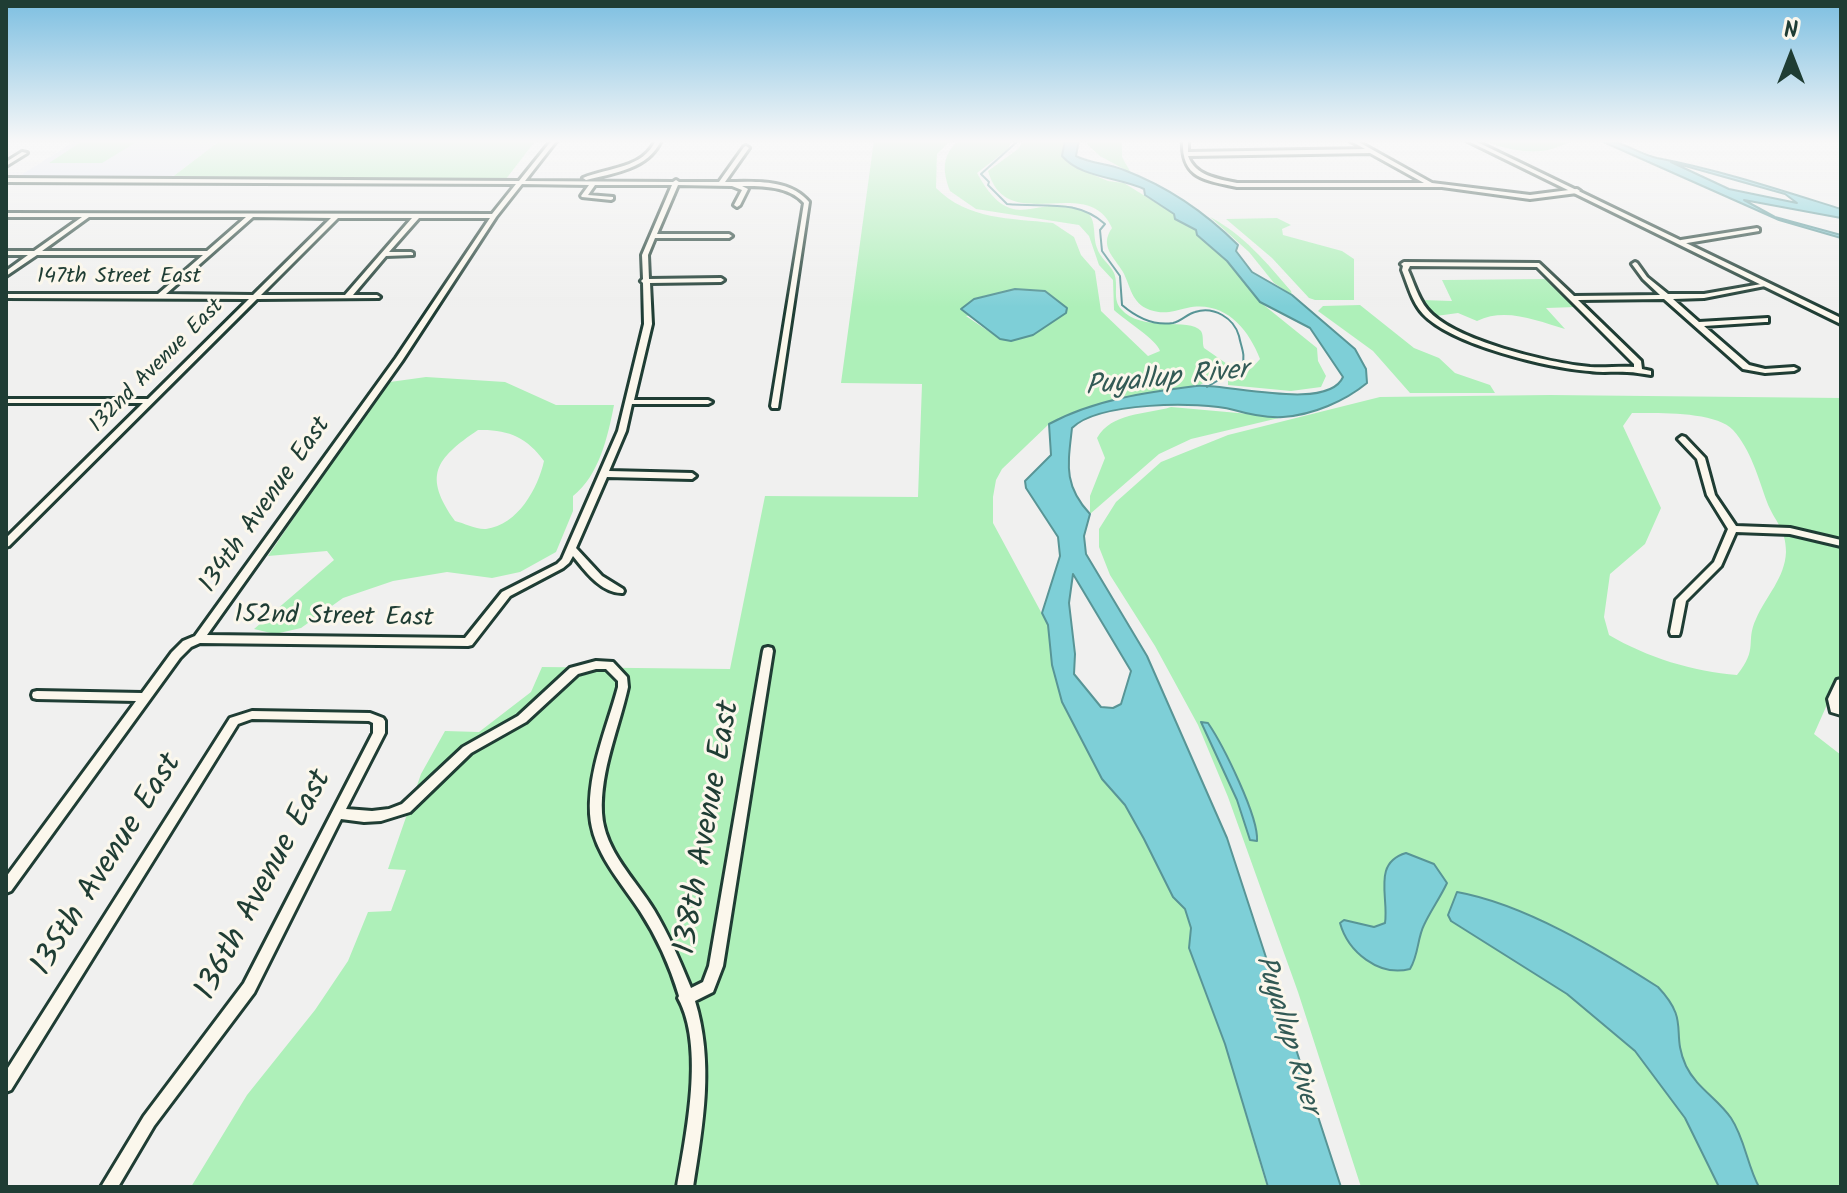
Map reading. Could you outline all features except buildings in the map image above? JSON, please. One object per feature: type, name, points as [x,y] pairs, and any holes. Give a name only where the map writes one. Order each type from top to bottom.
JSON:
[{"type":"main road","points":[[1587,196],[1841,321]]},
{"type":"street","name":"134th Avenue East","points":[[6,887],[183,647],[199,639],[399,359],[494,216],[511,196]]},
{"type":"street","points":[[584,196],[611,198]]},
{"type":"street","points":[[619,591],[593,575],[571,548],[604,474],[630,402],[648,324],[645,255],[670,196]]},
{"type":"street","points":[[737,205],[741,196]]},
{"type":"street","points":[[775,406],[806,201],[801,196]]},
{"type":"street","points":[[1512,196],[1551,196]]},
{"type":"street","points":[[6,215],[494,216]]},
{"type":"street","points":[[6,274],[89,215]]},
{"type":"street","points":[[160,296],[252,215]]},
{"type":"street","name":"132nd Avenue East","points":[[6,544],[336,216]]},
{"type":"street","points":[[347,297],[417,216]]},
{"type":"street","points":[[1681,242],[1757,230]]},
{"type":"street","points":[[652,236],[729,236]]},
{"type":"street","points":[[6,253],[209,253]]},
{"type":"street","points":[[384,254],[411,254]]},
{"type":"street","points":[[1638,369],[1638,363],[1538,262],[1404,264],[1426,312],[1447,327],[1556,364],[1588,369],[1638,369],[1648,373]]},
{"type":"street","points":[[1635,264],[1637,270],[1743,365],[1753,369],[1794,369]]},
{"type":"street","points":[[644,281],[721,280]]},
{"type":"street","points":[[1575,298],[1720,295],[1765,284]]},
{"type":"street","name":"147th Street East","points":[[6,296],[377,297]]},
{"type":"street","points":[[1697,324],[1765,320]]},
{"type":"street","points":[[1511,351],[1520,338]]},
{"type":"street","points":[[6,401],[150,401]]},
{"type":"street","points":[[630,402],[708,402]]},
{"type":"street","points":[[1682,439],[1701,458],[1711,495],[1733,529]]},
{"type":"street","points":[[604,474],[692,476]]},
{"type":"street","points":[[1733,529],[1790,531],[1841,543]]},
{"type":"street","points":[[1675,632],[1681,600],[1718,564],[1733,529]]},
{"type":"street","name":"152nd Street East","points":[[199,639],[468,642],[506,594],[560,566],[571,548]]},
{"type":"street","name":"138th Avenue East","points":[[685,998],[708,987],[716,966],[768,651]]},
{"type":"street","name":"138th Avenue East","points":[[338,813],[361,818],[395,813],[406,808],[467,750],[522,719],[574,671],[609,665],[623,680],[596,790],[596,819],[612,856],[671,954],[698,1049],[695,1125],[685,1187]]},
{"type":"street","points":[[1838,710],[1834,699],[1841,683]]},
{"type":"street","points":[[37,695],[146,697]]},
{"type":"street","name":"135th Avenue East","points":[[6,1085],[236,720],[252,715],[370,717],[381,724]]},
{"type":"street","name":"136th Avenue East","points":[[109,1187],[149,1121],[249,988],[381,724]]},
{"type":"green space","points":[[866,196],[945,196],[962,206],[990,216],[1053,223],[1074,237],[1081,255],[1095,271],[1101,311],[1148,356],[1160,351],[1147,336],[1114,310],[1113,280],[1099,265],[1089,236],[1079,225],[976,209],[957,196],[993,196],[1014,209],[1066,206],[1083,210],[1093,221],[1098,252],[1114,273],[1121,309],[1140,321],[1195,327],[1202,333],[1204,348],[1230,366],[1200,385],[1112,400],[1049,424],[1002,469],[993,497],[993,523],[1048,625],[1053,667],[1062,702],[1102,779],[1125,805],[1173,897],[1185,909],[1191,928],[1189,948],[1225,1044],[1267,1187],[191,1187],[247,1095],[315,1010],[348,961],[368,912],[391,911],[406,870],[388,869],[421,774],[445,731],[479,732],[531,692],[542,667],[730,669],[765,496],[918,497],[922,384],[841,383]],"holes":[[[1067,308],[1066,313],[1000,339],[966,316]]]},
{"type":"green space","points":[[1006,196],[1144,196],[1174,214],[1175,219],[1196,230],[1197,235],[1227,261],[1260,302],[1317,348],[1318,361],[1326,376],[1321,387],[1291,391],[1228,385],[1228,380],[1252,368],[1260,359],[1249,337],[1233,319],[1212,308],[1165,312],[1139,303],[1109,251],[1107,240],[1112,228],[1101,212],[1085,205],[1029,204]]},
{"type":"green space","points":[[1210,217],[1254,250],[1292,295],[1274,283],[1249,252]]},
{"type":"green space","points":[[1277,218],[1291,225],[1282,229],[1283,235],[1342,251],[1354,259],[1354,300],[1309,298],[1272,258],[1226,219]]},
{"type":"green space","points":[[1548,279],[1576,307],[1546,308],[1565,329],[1510,315],[1477,321],[1458,313],[1436,316],[1422,300],[1452,301],[1442,280]]},
{"type":"green space","points":[[1360,305],[1414,348],[1439,358],[1455,373],[1490,385],[1495,393],[1410,393],[1373,351],[1318,311],[1323,306]]},
{"type":"green space","points":[[426,377],[505,382],[556,405],[614,405],[601,455],[590,478],[573,496],[573,511],[556,552],[520,572],[492,578],[447,572],[393,581],[343,598],[301,628],[275,634],[254,629],[334,560],[327,551],[268,556],[390,382]],"holes":[[[478,430],[516,436],[531,446],[544,461],[537,482],[517,513],[497,526],[482,529],[455,521],[439,492],[437,480],[438,470],[452,450]]]},
{"type":"green space","points":[[1380,397],[1841,398],[1841,673],[1814,734],[1841,755],[1841,1187],[1361,1187],[1298,992],[1228,797],[1198,725],[1155,646],[1110,575],[1099,547],[1099,529],[1116,502],[1161,462],[1228,435]],"holes":[[[1632,413],[1700,416],[1733,430],[1749,455],[1782,531],[1785,561],[1756,619],[1748,658],[1737,675],[1704,671],[1671,662],[1609,635],[1604,617],[1610,574],[1645,544],[1661,508],[1623,426]]]},
{"type":"green space","points":[[1171,407],[1283,417],[1191,439],[1159,454],[1090,514],[1090,496],[1105,458],[1097,438],[1103,430],[1120,419]]},
{"type":"water","name":"Puyallup River","points":[[1146,196],[1176,196],[1213,222],[1238,245],[1236,251],[1252,272],[1292,295],[1355,349],[1366,369],[1367,383],[1358,390],[1328,406],[1294,416],[1271,417],[1198,405],[1150,406],[1103,413],[1085,419],[1072,428],[1069,463],[1071,484],[1090,514],[1084,536],[1086,554],[1147,656],[1227,838],[1341,1187],[1268,1187],[1225,1044],[1189,948],[1191,928],[1185,909],[1173,897],[1125,805],[1102,779],[1062,702],[1052,665],[1048,625],[1042,613],[1060,556],[1058,537],[1026,488],[1025,481],[1051,455],[1049,424],[1102,403],[1140,394],[1196,386],[1275,394],[1318,393],[1334,387],[1343,377],[1310,328],[1260,302],[1227,261],[1197,235],[1196,230],[1175,219],[1174,214]],"holes":[[[1073,574],[1131,671],[1121,704],[1113,708],[1101,707],[1074,674],[1075,654],[1069,603]]]},
{"type":"water","points":[[1724,196],[1761,196],[1797,203],[1787,196],[1798,196],[1841,209],[1841,218],[1744,200],[1775,217],[1841,235],[1841,238],[1779,220]]},
{"type":"water","points":[[1015,289],[1045,291],[1067,308],[1066,313],[1033,335],[1011,341],[1000,339],[961,309],[974,299]]},
{"type":"water","points":[[1201,722],[1208,723],[1231,764],[1252,816],[1257,841],[1250,840],[1237,800]]},
{"type":"water","points":[[1406,853],[1434,864],[1447,883],[1424,925],[1410,969],[1398,971],[1376,966],[1366,960],[1350,944],[1340,923],[1344,920],[1374,927],[1385,923],[1385,873],[1389,864]]},
{"type":"water","points":[[1457,892],[1509,907],[1561,930],[1658,987],[1674,1009],[1686,1066],[1731,1118],[1759,1187],[1719,1187],[1685,1118],[1635,1051],[1567,994],[1451,921],[1448,915]]},
{"type":"waterway","name":"Puyallup River","points":[[999,196],[1007,204],[1082,210],[1105,224],[1100,230],[1102,251],[1120,276],[1122,305],[1139,317],[1152,322],[1173,323],[1192,313],[1209,311],[1228,319],[1239,336],[1244,358],[1242,366],[1207,387]]}]
